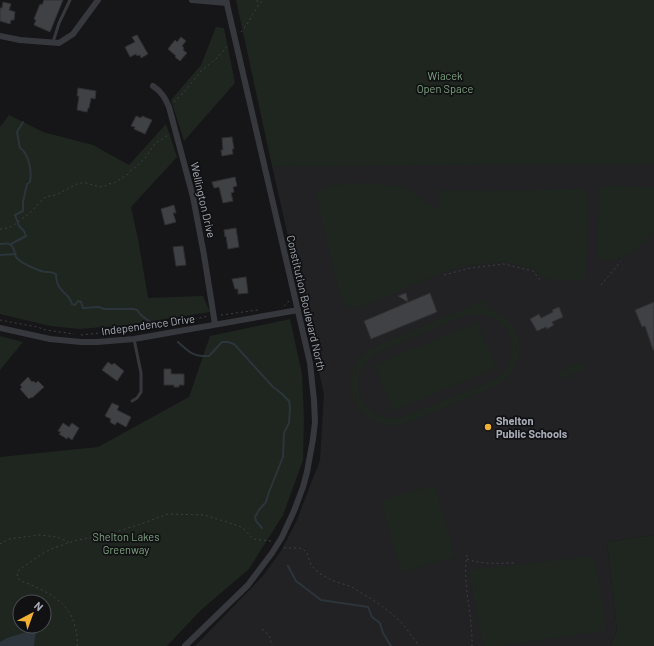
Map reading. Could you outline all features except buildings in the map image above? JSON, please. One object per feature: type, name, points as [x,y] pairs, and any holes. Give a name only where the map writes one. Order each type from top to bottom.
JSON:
[{"type":"street","points":[[0,36],[20,40],[59,43],[73,34],[98,0]]},
{"type":"street","points":[[192,0],[226,2]]},
{"type":"street","name":"Constitution Boulevard North","points":[[185,646],[248,586],[277,545],[299,500],[311,455],[315,422],[313,382],[310,363],[226,2]]},
{"type":"street","name":"Wellington Drive","points":[[153,86],[165,97],[169,107],[194,197],[215,324]]},
{"type":"street","name":"Independence Drive","points":[[0,328],[44,338],[66,341],[97,342],[134,339],[298,310]]},
{"type":"lane","points":[[52,42],[59,22],[70,0]]},
{"type":"lane","points":[[132,401],[137,398],[141,392],[141,373],[134,339]]},
{"type":"path","points":[[258,0],[258,5]]},
{"type":"path","points":[[169,107],[185,91],[201,71],[217,58],[235,38],[249,22],[258,5],[263,0]]},
{"type":"path","points":[[0,229],[8,228],[20,222],[44,198],[56,195],[79,183],[86,183],[100,187],[119,180],[142,162],[154,145],[176,131]]},
{"type":"path","points":[[601,285],[621,261]]},
{"type":"path","points":[[444,276],[470,268],[504,264],[533,271],[540,280]]},
{"type":"path","points":[[283,306],[295,298]]},
{"type":"path","points":[[79,335],[118,331],[132,332],[213,315],[260,310]]},
{"type":"path","points":[[0,320],[46,330],[74,334]]},
{"type":"path","points":[[77,646],[74,622],[70,613],[63,604],[44,591],[21,581],[17,576],[19,570],[42,554],[69,542],[98,537],[168,514],[205,515],[239,526],[254,539],[271,541]]},
{"type":"path","points":[[0,544],[9,539],[39,535],[57,537],[69,542]]},
{"type":"path","points":[[282,548],[303,549],[307,553],[311,566],[319,573],[331,580],[352,587],[380,604],[403,624],[419,646]]},
{"type":"path","points":[[467,555],[465,566],[472,646]]},
{"type":"path","points":[[466,559],[481,563],[493,564],[516,563]]},
{"type":"path","points":[[262,629],[271,639],[272,646]]},
{"type":"shaded area","name":"Shelton Public Schools","points":[[472,160],[654,163],[654,535],[607,542],[617,630],[610,646],[195,646],[262,577],[281,551],[297,520],[320,460],[324,394],[272,166]]},
{"type":"shaded area","points":[[20,634],[35,634],[34,646],[0,646],[0,642]]},
{"type":"green space","name":"Wiacek Open Space","points":[[236,0],[654,0],[654,164],[272,166]]},
{"type":"green space","points":[[216,27],[224,28],[235,83],[184,141],[171,100],[201,65]]},
{"type":"green space","points":[[9,115],[43,132],[93,145],[129,165],[166,124],[177,157],[131,207],[148,298],[203,296],[210,312],[127,325],[80,329],[50,326],[0,314],[0,127]]},
{"type":"green space","points":[[352,183],[403,186],[438,210],[439,190],[491,191],[581,189],[586,192],[587,196],[586,279],[569,281],[548,279],[540,275],[534,269],[505,261],[470,265],[443,272],[364,306],[351,308],[341,301],[316,193],[327,187]]},
{"type":"green space","points":[[603,186],[654,187],[654,232],[630,254],[614,260],[597,259],[599,188]]},
{"type":"green space","points":[[486,300],[488,306],[486,308],[500,314],[510,323],[517,334],[520,345],[519,357],[514,369],[506,379],[493,387],[402,425],[384,424],[370,418],[359,409],[353,396],[351,383],[354,369],[362,356],[376,346]],"holes":[[[474,314],[488,316],[499,322],[507,330],[511,340],[512,352],[509,363],[502,373],[491,381],[401,418],[386,418],[374,413],[365,405],[360,395],[358,383],[360,372],[367,361],[379,352],[464,316]]]},
{"type":"green space","name":"Shelton Lakes Greenway","points":[[290,319],[302,374],[304,418],[303,460],[283,515],[249,569],[201,610],[167,646],[0,646],[0,457],[98,447],[189,397],[210,336]]},
{"type":"green space","points":[[477,322],[496,368],[393,411],[374,365]]},
{"type":"green space","points":[[0,336],[23,342],[0,370]]},
{"type":"green space","points":[[583,361],[586,368],[561,379],[557,372]]},
{"type":"green space","points":[[435,485],[455,557],[401,572],[381,500]]},
{"type":"green space","points":[[654,535],[654,646],[610,646],[617,630],[607,542]]},
{"type":"green space","points":[[594,556],[607,630],[503,646],[483,646],[469,570]]},
{"type":"waterway","points":[[11,244],[26,236],[24,231],[19,226],[15,215],[23,211],[23,202],[27,184],[30,182],[31,178],[28,158],[20,148],[17,132],[23,122]]},
{"type":"waterway","points":[[0,244],[11,245],[16,257],[23,263],[41,271],[56,274],[59,286],[70,299],[72,304],[75,305],[78,301],[81,302],[83,308],[99,307],[104,309],[134,309],[153,324]]},
{"type":"waterway","points":[[0,255],[16,254]]},
{"type":"waterway","points":[[178,342],[185,349],[199,356],[209,356],[222,342],[234,344],[273,387],[289,401],[289,423],[284,433],[283,457],[266,502],[255,517],[256,521],[262,528]]},
{"type":"waterway","points":[[288,566],[296,581],[321,600],[368,607],[372,617],[380,623],[383,633],[391,646]]},
{"type":"place","name":"Shelton Public Schools","points":[[488,427]]}]
